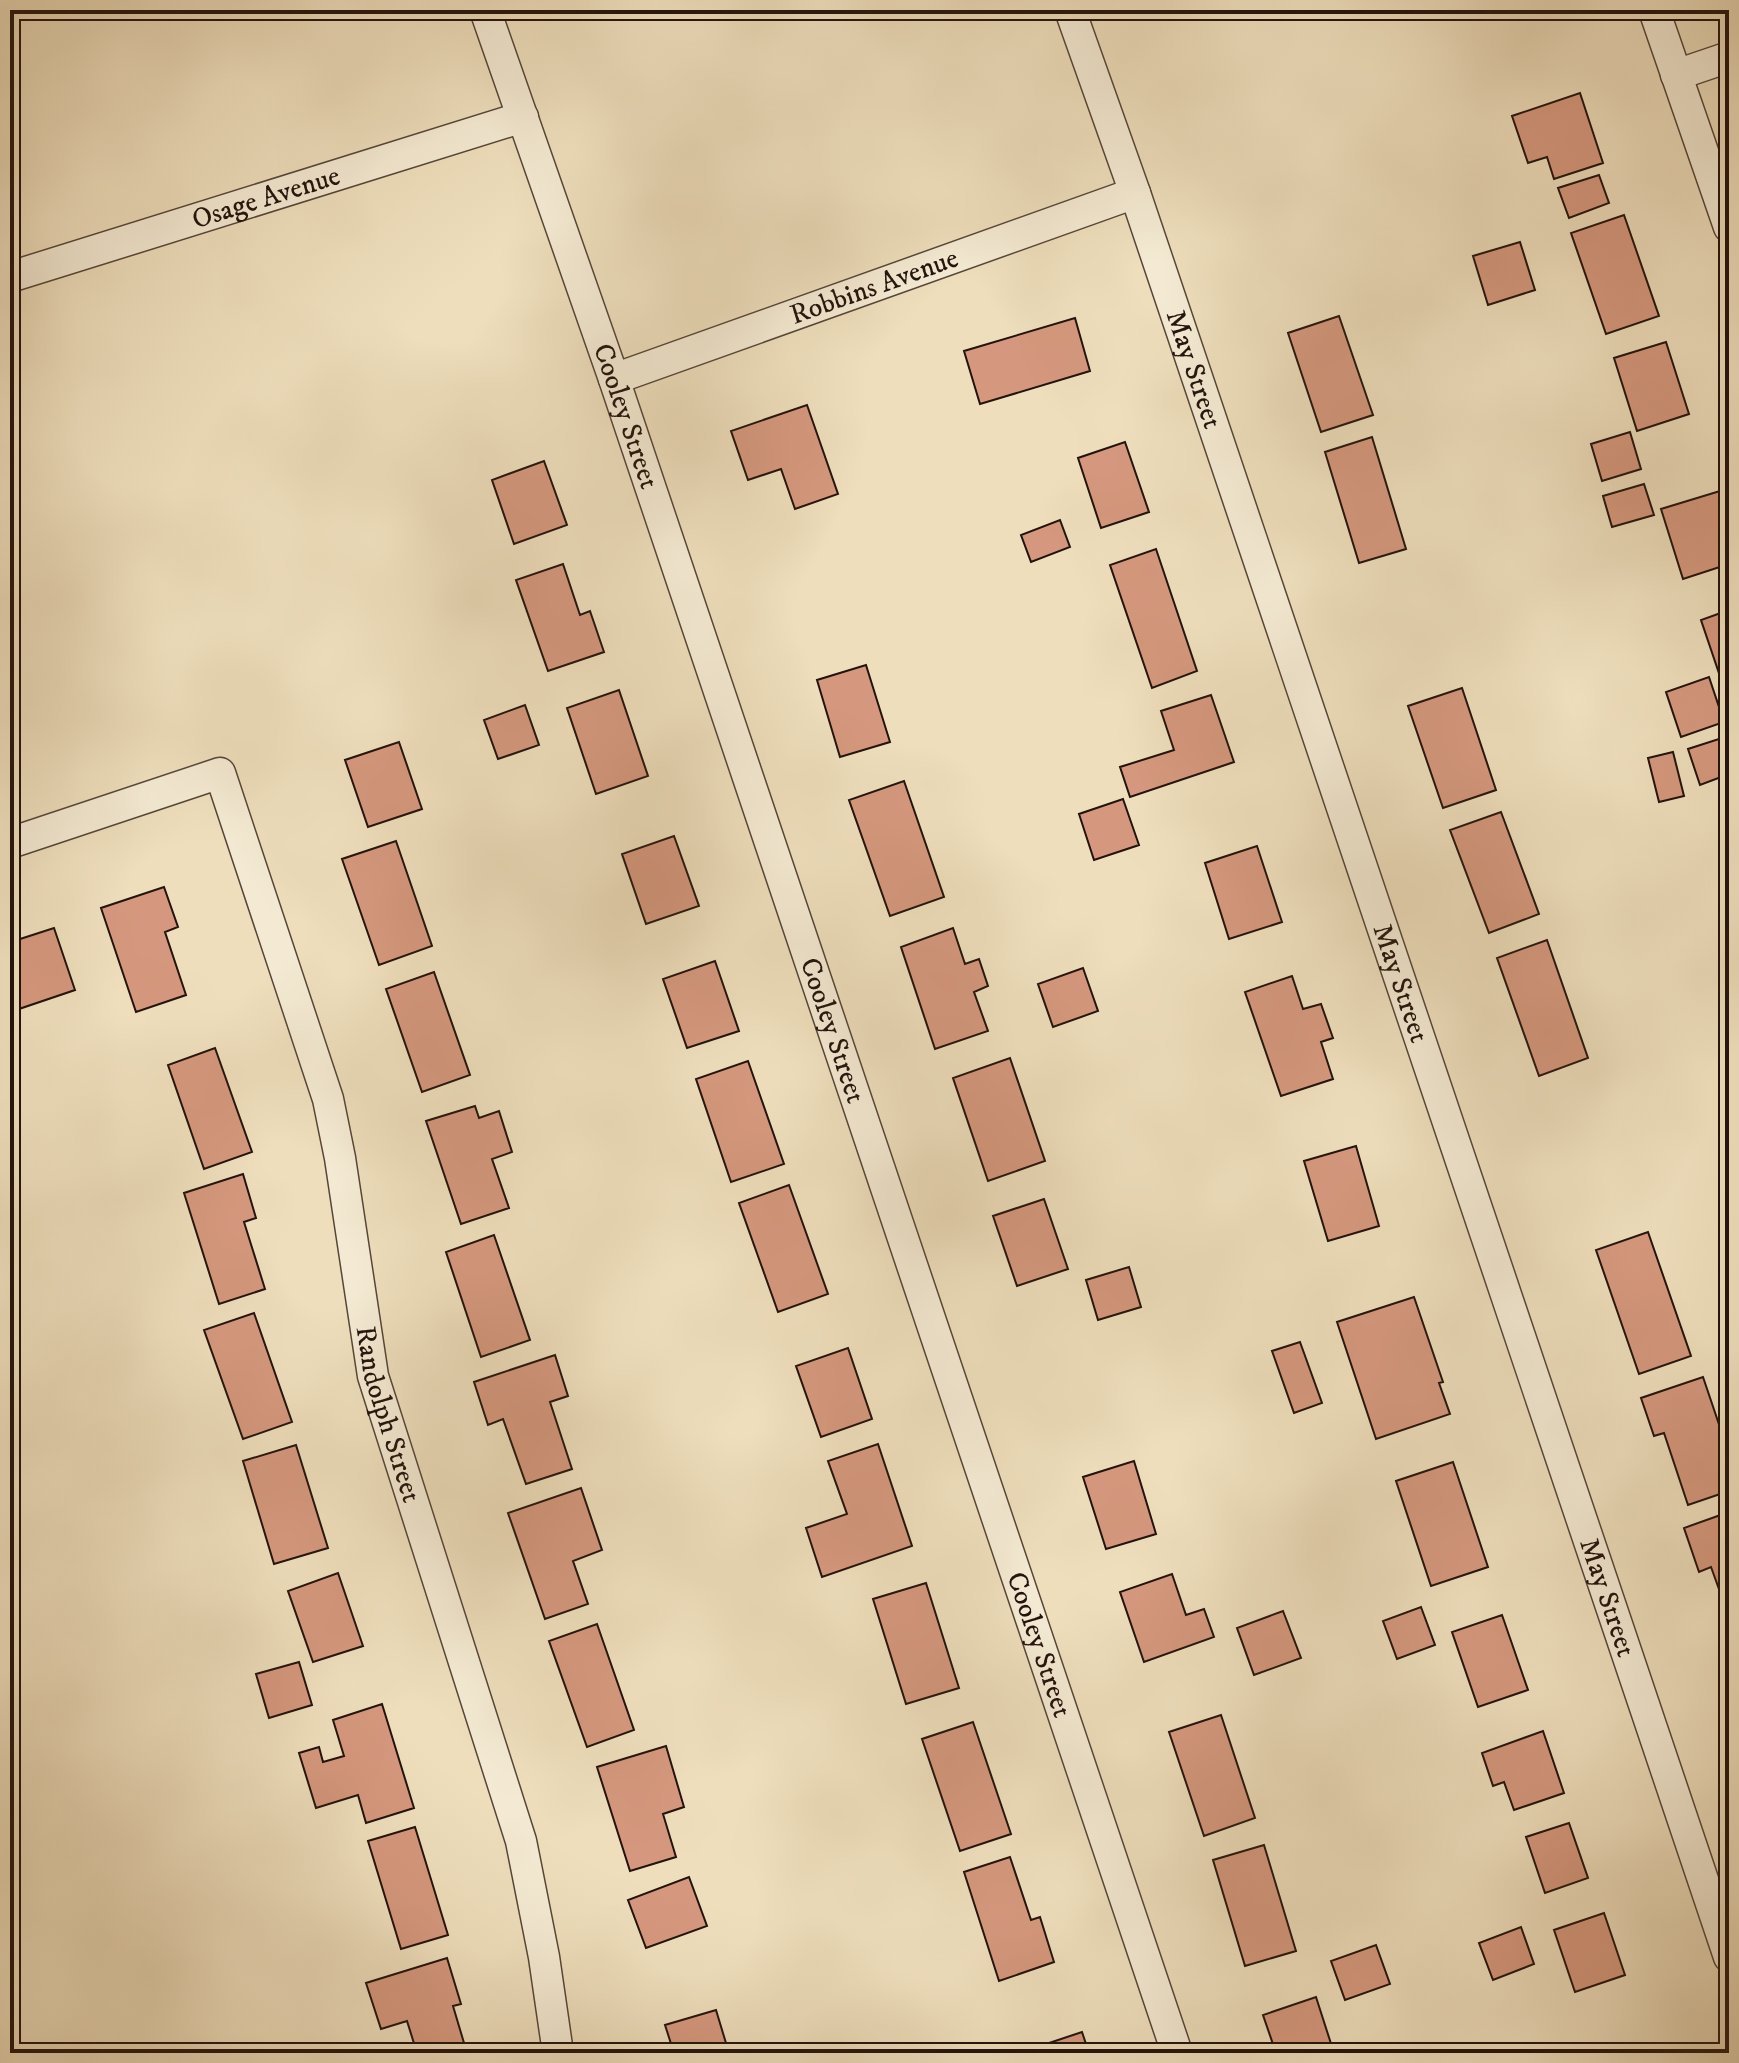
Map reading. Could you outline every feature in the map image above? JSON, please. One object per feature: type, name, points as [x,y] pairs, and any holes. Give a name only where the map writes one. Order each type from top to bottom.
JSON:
[{"type":"street","name":"Cooley Street","points":[[485,10],[614,379],[1177,2053]]},
{"type":"street","name":"May Street","points":[[1070,10],[1135,193],[1729,1957]]},
{"type":"street","points":[[1654,10],[1729,227]]},
{"type":"street","points":[[1676,75],[1729,57]]},
{"type":"street","name":"Osage Avenue","points":[[10,277],[523,117]]},
{"type":"street","name":"Robbins Avenue","points":[[614,379],[1135,193]]},
{"type":"street","name":"Randolph Street","points":[[10,843],[220,773],[328,1099],[373,1376],[521,1841],[544,1957],[558,2053]]},
{"type":"building","points":[[1580,93],[1603,163],[1554,179],[1547,157],[1528,163],[1512,116]]},
{"type":"building","points":[[1599,175],[1609,203],[1569,218],[1558,188]]},
{"type":"building","points":[[1624,215],[1659,316],[1606,334],[1571,233]]},
{"type":"building","points":[[1520,242],[1535,290],[1488,305],[1473,256]]},
{"type":"building","points":[[1339,316],[1373,415],[1321,432],[1288,333]]},
{"type":"building","points":[[1075,318],[1090,371],[980,404],[964,351]]},
{"type":"building","points":[[1666,342],[1689,414],[1637,431],[1614,358]]},
{"type":"building","points":[[807,405],[838,494],[795,509],[781,469],[748,480],[731,431]]},
{"type":"building","points":[[1630,432],[1641,469],[1602,481],[1591,444]]},
{"type":"building","points":[[1372,437],[1406,549],[1359,563],[1325,452]]},
{"type":"building","points":[[1125,442],[1149,512],[1101,528],[1078,458]]},
{"type":"building","points":[[544,461],[567,525],[514,544],[492,480]]},
{"type":"building","points":[[1644,484],[1654,515],[1612,527],[1603,496]]},
{"type":"building","points":[[1720,491],[1729,520],[1729,564],[1683,579],[1661,509]]},
{"type":"building","points":[[1060,520],[1070,547],[1031,562],[1021,535]]},
{"type":"building","points":[[1156,549],[1197,671],[1152,688],[1110,565]]},
{"type":"building","points":[[563,564],[580,615],[590,611],[604,652],[548,671],[516,580]]},
{"type":"building","points":[[1729,610],[1729,690],[1725,691],[1701,620]]},
{"type":"building","points":[[866,665],[890,742],[840,757],[817,680]]},
{"type":"building","points":[[1709,677],[1724,722],[1681,737],[1666,692]]},
{"type":"building","points":[[1462,688],[1496,790],[1443,808],[1408,706]]},
{"type":"building","points":[[619,690],[648,776],[596,794],[567,708]]},
{"type":"building","points":[[1211,695],[1234,762],[1130,797],[1120,767],[1174,750],[1161,711]]},
{"type":"building","points":[[525,705],[539,745],[498,759],[484,720]]},
{"type":"building","points":[[1728,736],[1729,774],[1700,785],[1688,749]]},
{"type":"building","points":[[399,742],[422,809],[368,827],[345,760]]},
{"type":"building","points":[[1673,752],[1684,796],[1659,802],[1648,758]]},
{"type":"building","points":[[904,781],[944,897],[890,916],[849,800]]},
{"type":"building","points":[[1123,799],[1139,845],[1094,860],[1079,814]]},
{"type":"building","points":[[1501,812],[1539,914],[1489,933],[1450,830]]},
{"type":"building","points":[[674,836],[699,906],[646,924],[622,854]]},
{"type":"building","points":[[396,841],[432,946],[379,965],[342,859]]},
{"type":"building","points":[[1257,846],[1282,922],[1229,939],[1205,863]]},
{"type":"building","points":[[164,887],[178,927],[165,932],[186,995],[136,1012],[101,908]]},
{"type":"building","points":[[54,928],[75,990],[10,1012],[10,960],[19,956],[14,941]]},
{"type":"building","points":[[953,928],[965,964],[979,959],[988,986],[974,992],[988,1031],[935,1049],[901,947]]},
{"type":"building","points":[[1547,940],[1588,1058],[1539,1076],[1497,958]]},
{"type":"building","points":[[715,961],[739,1031],[687,1048],[663,979]]},
{"type":"building","points":[[1083,968],[1098,1011],[1053,1027],[1038,984]]},
{"type":"building","points":[[434,972],[470,1075],[422,1092],[386,989]]},
{"type":"building","points":[[1292,976],[1303,1009],[1321,1004],[1333,1038],[1321,1042],[1333,1079],[1281,1096],[1245,992]]},
{"type":"building","points":[[215,1048],[252,1152],[204,1169],[168,1065]]},
{"type":"building","points":[[1010,1058],[1045,1161],[988,1181],[953,1078]]},
{"type":"building","points":[[748,1061],[784,1164],[731,1182],[696,1079]]},
{"type":"building","points":[[475,1106],[479,1118],[499,1111],[512,1152],[492,1159],[509,1208],[461,1224],[426,1121]]},
{"type":"building","points":[[1356,1146],[1379,1226],[1328,1241],[1304,1161]]},
{"type":"building","points":[[243,1174],[256,1218],[244,1222],[265,1289],[219,1304],[184,1193]]},
{"type":"building","points":[[789,1185],[828,1294],[778,1312],[739,1203]]},
{"type":"building","points":[[1044,1199],[1068,1269],[1017,1286],[993,1216]]},
{"type":"building","points":[[1648,1232],[1691,1356],[1639,1374],[1596,1250]]},
{"type":"building","points":[[494,1235],[530,1340],[481,1357],[446,1252]]},
{"type":"building","points":[[1129,1267],[1141,1307],[1098,1320],[1086,1280]]},
{"type":"building","points":[[1414,1297],[1443,1382],[1439,1383],[1450,1414],[1376,1439],[1337,1322]]},
{"type":"building","points":[[254,1313],[292,1422],[243,1439],[204,1330]]},
{"type":"building","points":[[1300,1342],[1322,1403],[1294,1413],[1272,1351]]},
{"type":"building","points":[[848,1348],[872,1419],[821,1437],[796,1366]]},
{"type":"building","points":[[555,1355],[568,1396],[550,1402],[572,1469],[526,1484],[503,1419],[488,1425],[474,1382]]},
{"type":"building","points":[[1703,1377],[1729,1454],[1729,1491],[1688,1505],[1664,1433],[1654,1436],[1641,1398]]},
{"type":"building","points":[[878,1444],[912,1546],[822,1577],[806,1528],[847,1514],[828,1461]]},
{"type":"building","points":[[296,1445],[328,1548],[274,1564],[243,1461]]},
{"type":"building","points":[[1134,1461],[1156,1534],[1106,1549],[1083,1477]]},
{"type":"building","points":[[1453,1462],[1488,1567],[1431,1586],[1396,1481]]},
{"type":"building","points":[[581,1488],[602,1550],[573,1561],[588,1604],[545,1619],[508,1513]]},
{"type":"building","points":[[1729,1512],[1729,1617],[1711,1567],[1699,1572],[1684,1528]]},
{"type":"building","points":[[338,1573],[363,1646],[313,1662],[288,1591]]},
{"type":"building","points":[[1172,1574],[1186,1615],[1204,1609],[1214,1637],[1144,1662],[1120,1592]]},
{"type":"building","points":[[926,1583],[959,1688],[906,1704],[873,1599]]},
{"type":"building","points":[[1421,1607],[1435,1645],[1397,1659],[1383,1621]]},
{"type":"building","points":[[1283,1611],[1301,1658],[1254,1675],[1237,1628]]},
{"type":"building","points":[[1502,1615],[1528,1690],[1478,1707],[1452,1632]]},
{"type":"building","points":[[597,1624],[634,1730],[587,1747],[549,1641]]},
{"type":"building","points":[[299,1662],[312,1705],[269,1718],[256,1674]]},
{"type":"building","points":[[382,1704],[414,1808],[366,1823],[358,1795],[316,1808],[299,1753],[319,1747],[323,1762],[344,1756],[333,1720]]},
{"type":"building","points":[[1221,1715],[1255,1818],[1204,1836],[1169,1732]]},
{"type":"building","points":[[973,1722],[1011,1834],[960,1851],[922,1739]]},
{"type":"building","points":[[1543,1731],[1564,1793],[1514,1810],[1504,1782],[1493,1786],[1482,1753]]},
{"type":"building","points":[[666,1746],[684,1807],[663,1814],[676,1857],[630,1871],[597,1767]]},
{"type":"building","points":[[1569,1823],[1588,1878],[1545,1893],[1526,1837]]},
{"type":"building","points":[[415,1827],[448,1935],[401,1949],[368,1841]]},
{"type":"building","points":[[1264,1845],[1296,1951],[1245,1966],[1213,1860]]},
{"type":"building","points":[[1010,1857],[1031,1920],[1040,1917],[1054,1962],[999,1981],[964,1872]]},
{"type":"building","points":[[689,1877],[707,1926],[646,1948],[628,1900]]},
{"type":"building","points":[[1604,1913],[1625,1975],[1575,1992],[1554,1930]]},
{"type":"building","points":[[1521,1927],[1534,1964],[1493,1980],[1479,1943]]},
{"type":"building","points":[[1376,1945],[1390,1984],[1345,2000],[1331,1961]]},
{"type":"building","points":[[447,1958],[461,2004],[453,2006],[467,2053],[417,2053],[407,2021],[381,2029],[366,1983]]},
{"type":"building","points":[[1316,1997],[1334,2053],[1276,2053],[1263,2015]]},
{"type":"building","points":[[716,2010],[729,2053],[674,2053],[665,2025]]},
{"type":"building","points":[[1082,2032],[1089,2053],[1019,2053]]}]
